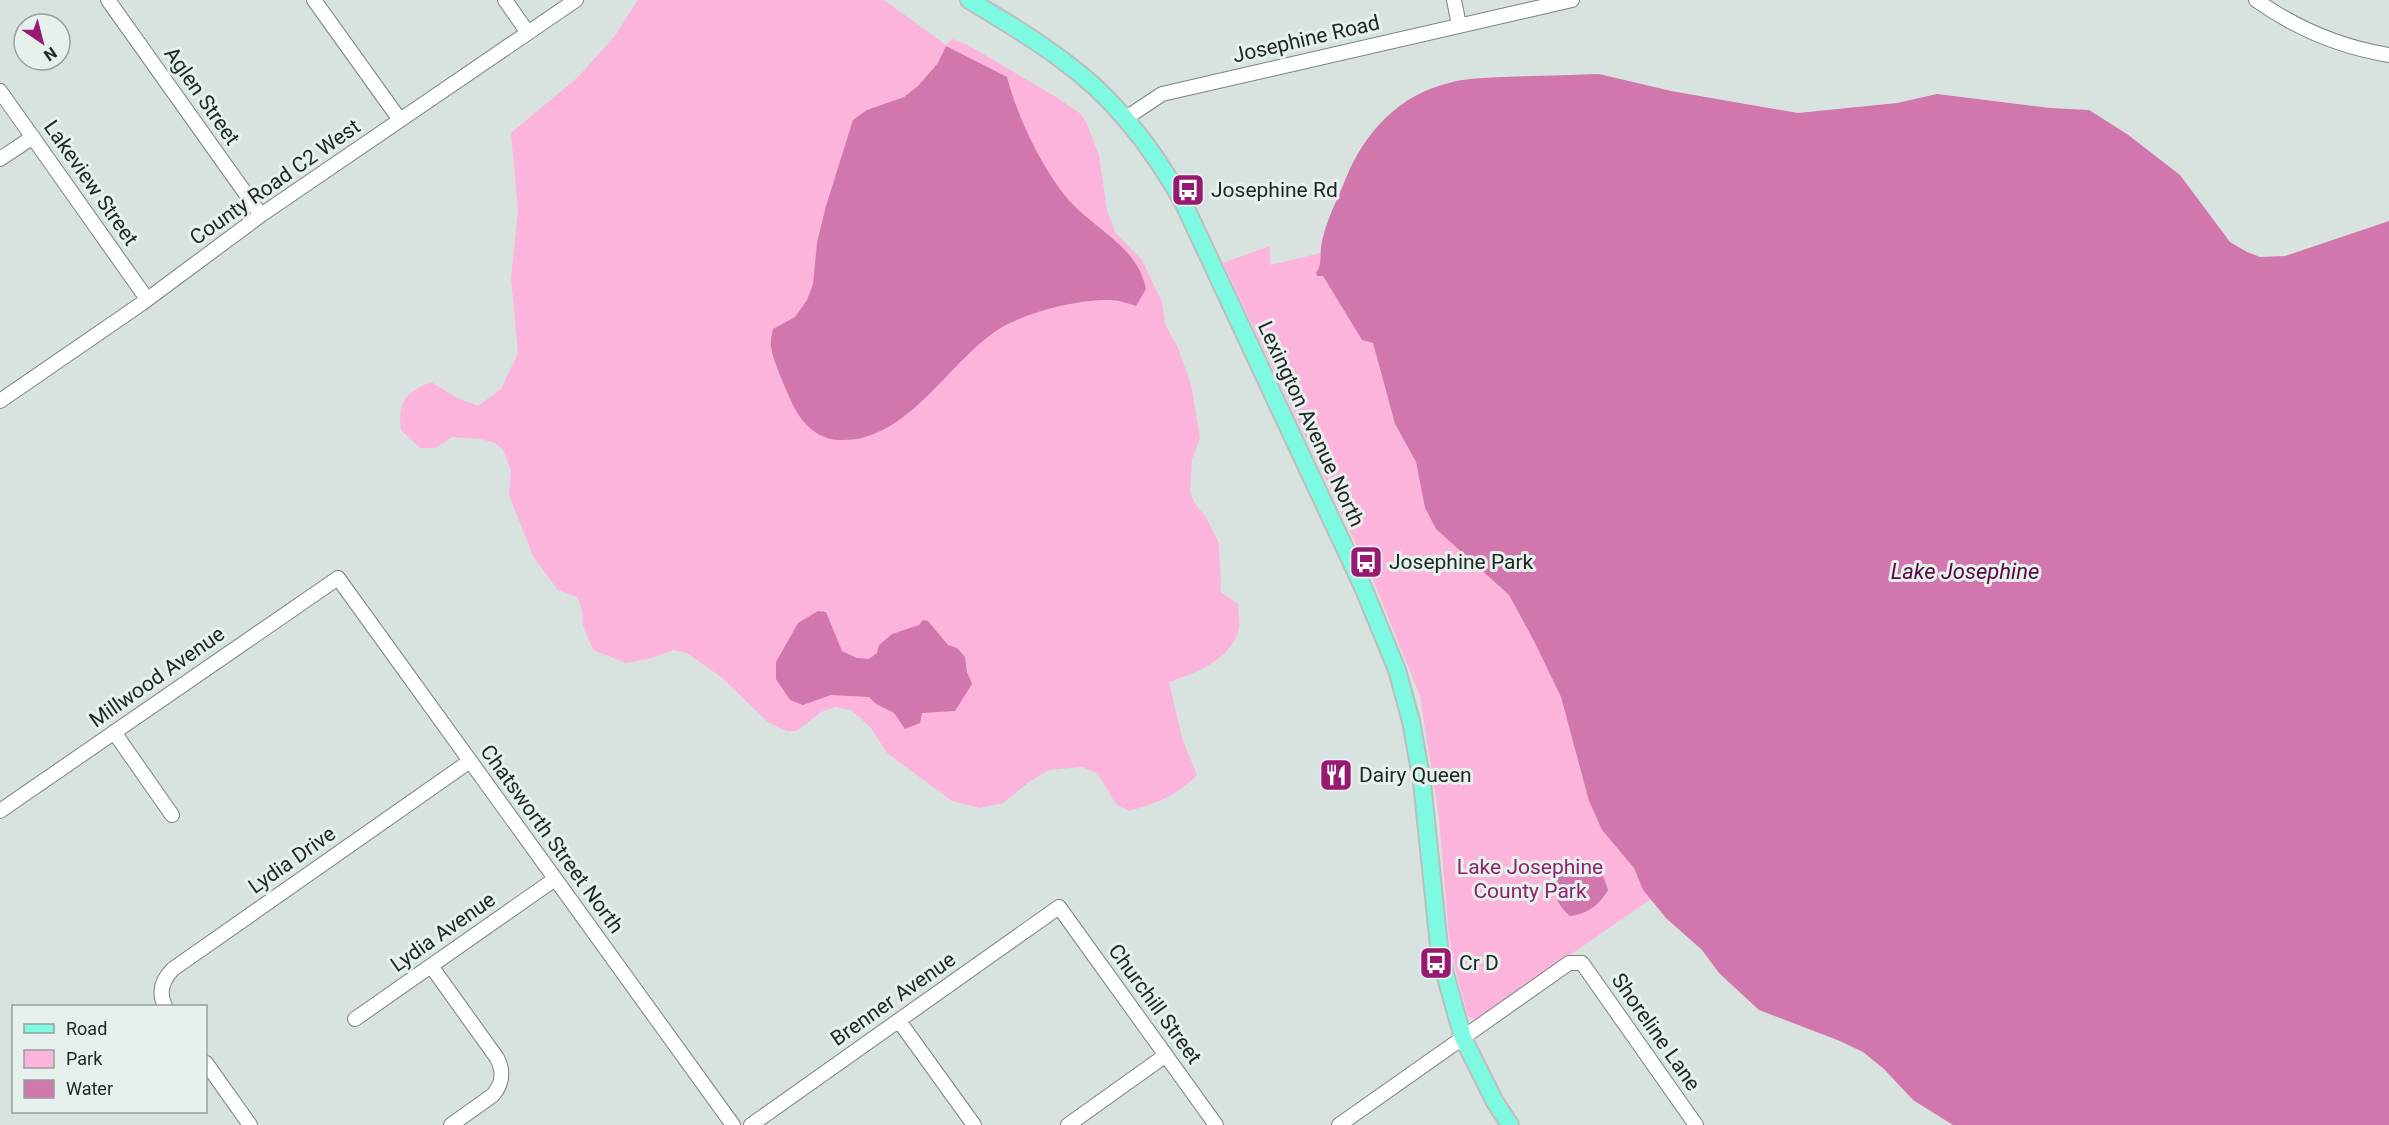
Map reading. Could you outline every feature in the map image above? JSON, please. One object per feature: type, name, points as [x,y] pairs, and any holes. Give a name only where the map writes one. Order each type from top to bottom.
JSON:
[{"type":"main road","name":"Lexington Avenue North","points":[[969,0],[1064,61],[1126,118],[1152,150],[1183,202],[1363,587],[1394,661],[1409,712],[1421,772],[1440,956],[1463,1038],[1489,1092],[1510,1125]]},
{"type":"street","name":"Aglen Street","points":[[108,0],[261,215]]},
{"type":"street","points":[[314,0],[400,120]]},
{"type":"street","points":[[505,0],[528,33]]},
{"type":"street","name":"County Road C2 West","points":[[0,400],[147,299],[261,215],[576,0]]},
{"type":"street","points":[[1454,0],[1459,25]]},
{"type":"street","name":"Josephine Road","points":[[1126,118],[1162,94],[1572,0]]},
{"type":"street","points":[[2256,0],[2286,20],[2322,38],[2389,55]]},
{"type":"street","name":"Lakeview Street","points":[[0,91],[147,299]]},
{"type":"street","points":[[0,159],[33,137]]},
{"type":"street","name":"Millwood Avenue","points":[[0,811],[338,578]]},
{"type":"street","name":"Chatsworth Street North","points":[[338,578],[732,1125]]},
{"type":"street","points":[[114,732],[172,815]]},
{"type":"street","name":"Lydia Drive","points":[[165,1005],[161,992],[162,983],[173,969],[470,761]]},
{"type":"street","name":"Lydia Avenue","points":[[355,1019],[555,879]]},
{"type":"street","name":"Brenner Avenue","points":[[751,1125],[1059,907]]},
{"type":"street","name":"Churchill Street","points":[[1059,907],[1216,1125]]},
{"type":"street","name":"Shoreline Lane","points":[[1463,1038],[1569,963],[1582,963],[1696,1125]]},
{"type":"street","points":[[431,966],[497,1058],[502,1074],[499,1089],[452,1125]]},
{"type":"street","points":[[898,1021],[974,1125]]},
{"type":"street","points":[[1339,1125],[1463,1038]]},
{"type":"street","points":[[1068,1125],[1166,1055]]},
{"type":"street","points":[[207,1064],[250,1125]]},
{"type":"green space","points":[[638,0],[884,0],[946,45],[952,39],[966,44],[1081,114],[1099,155],[1107,210],[1115,232],[1142,260],[1162,302],[1165,324],[1178,348],[1191,384],[1200,438],[1192,459],[1190,492],[1219,543],[1221,592],[1238,604],[1239,629],[1228,649],[1211,664],[1169,682],[1182,738],[1197,775],[1174,794],[1158,802],[1129,811],[1116,804],[1098,774],[1082,767],[1049,770],[1029,782],[1003,803],[980,808],[952,801],[887,753],[871,728],[851,710],[835,707],[821,712],[797,731],[787,731],[769,723],[721,677],[687,653],[674,650],[648,659],[626,663],[593,650],[583,625],[582,610],[577,597],[558,590],[533,556],[509,495],[511,470],[503,450],[495,443],[481,439],[452,437],[436,448],[420,448],[401,430],[401,412],[405,400],[414,390],[431,382],[457,398],[478,406],[501,389],[518,353],[511,278],[518,211],[511,133],[578,77],[614,37]]},
{"type":"green space","name":"Lake Josephine County Park","points":[[1270,246],[1270,265],[1321,253],[1320,268],[1323,276],[1362,340],[1373,343],[1395,424],[1416,462],[1425,508],[1436,529],[1509,595],[1561,697],[1589,801],[1602,830],[1634,868],[1643,890],[1651,899],[1476,1020],[1468,1016],[1449,936],[1439,817],[1420,696],[1374,582],[1223,263]]},
{"type":"water","points":[[946,46],[1007,77],[1030,138],[1054,181],[1074,205],[1123,248],[1141,273],[1146,289],[1136,306],[1119,301],[1090,301],[1055,307],[1007,324],[978,346],[905,416],[885,429],[863,438],[839,440],[824,437],[811,429],[796,410],[772,353],[773,329],[795,317],[807,300],[813,284],[817,243],[826,206],[853,120],[867,110],[904,97],[918,86],[938,63]]},
{"type":"water","name":"Lake Josephine","points":[[1599,74],[1671,91],[1798,113],[1897,103],[1937,94],[2051,108],[2089,110],[2127,134],[2180,175],[2230,242],[2260,257],[2285,256],[2389,221],[2389,1125],[1953,1125],[1913,1100],[1884,1069],[1863,1052],[1759,1010],[1719,973],[1702,950],[1666,918],[1643,890],[1634,868],[1602,830],[1589,801],[1561,697],[1534,641],[1509,595],[1436,529],[1425,508],[1416,462],[1395,424],[1373,343],[1362,340],[1323,276],[1317,276],[1316,273],[1320,264],[1325,229],[1354,161],[1374,131],[1400,106],[1431,88],[1462,80]]},
{"type":"water","points":[[818,611],[826,612],[842,651],[857,658],[869,659],[877,653],[879,645],[892,634],[919,625],[923,620],[928,621],[948,645],[957,648],[965,657],[967,672],[972,684],[955,711],[922,713],[920,723],[905,729],[894,713],[876,704],[869,697],[831,695],[803,705],[790,700],[776,679],[776,662],[798,623]]},
{"type":"water","points":[[1580,859],[1592,863],[1599,869],[1608,890],[1592,908],[1570,916],[1558,900],[1555,892],[1556,884],[1563,869]]},
{"type":"place","name":"Josephine Rd","points":[[1188,190]]},
{"type":"place","name":"Josephine Park","points":[[1366,562]]},
{"type":"place","name":"Dairy Queen","points":[[1336,775]]},
{"type":"place","name":"Cr D","points":[[1436,963]]}]
